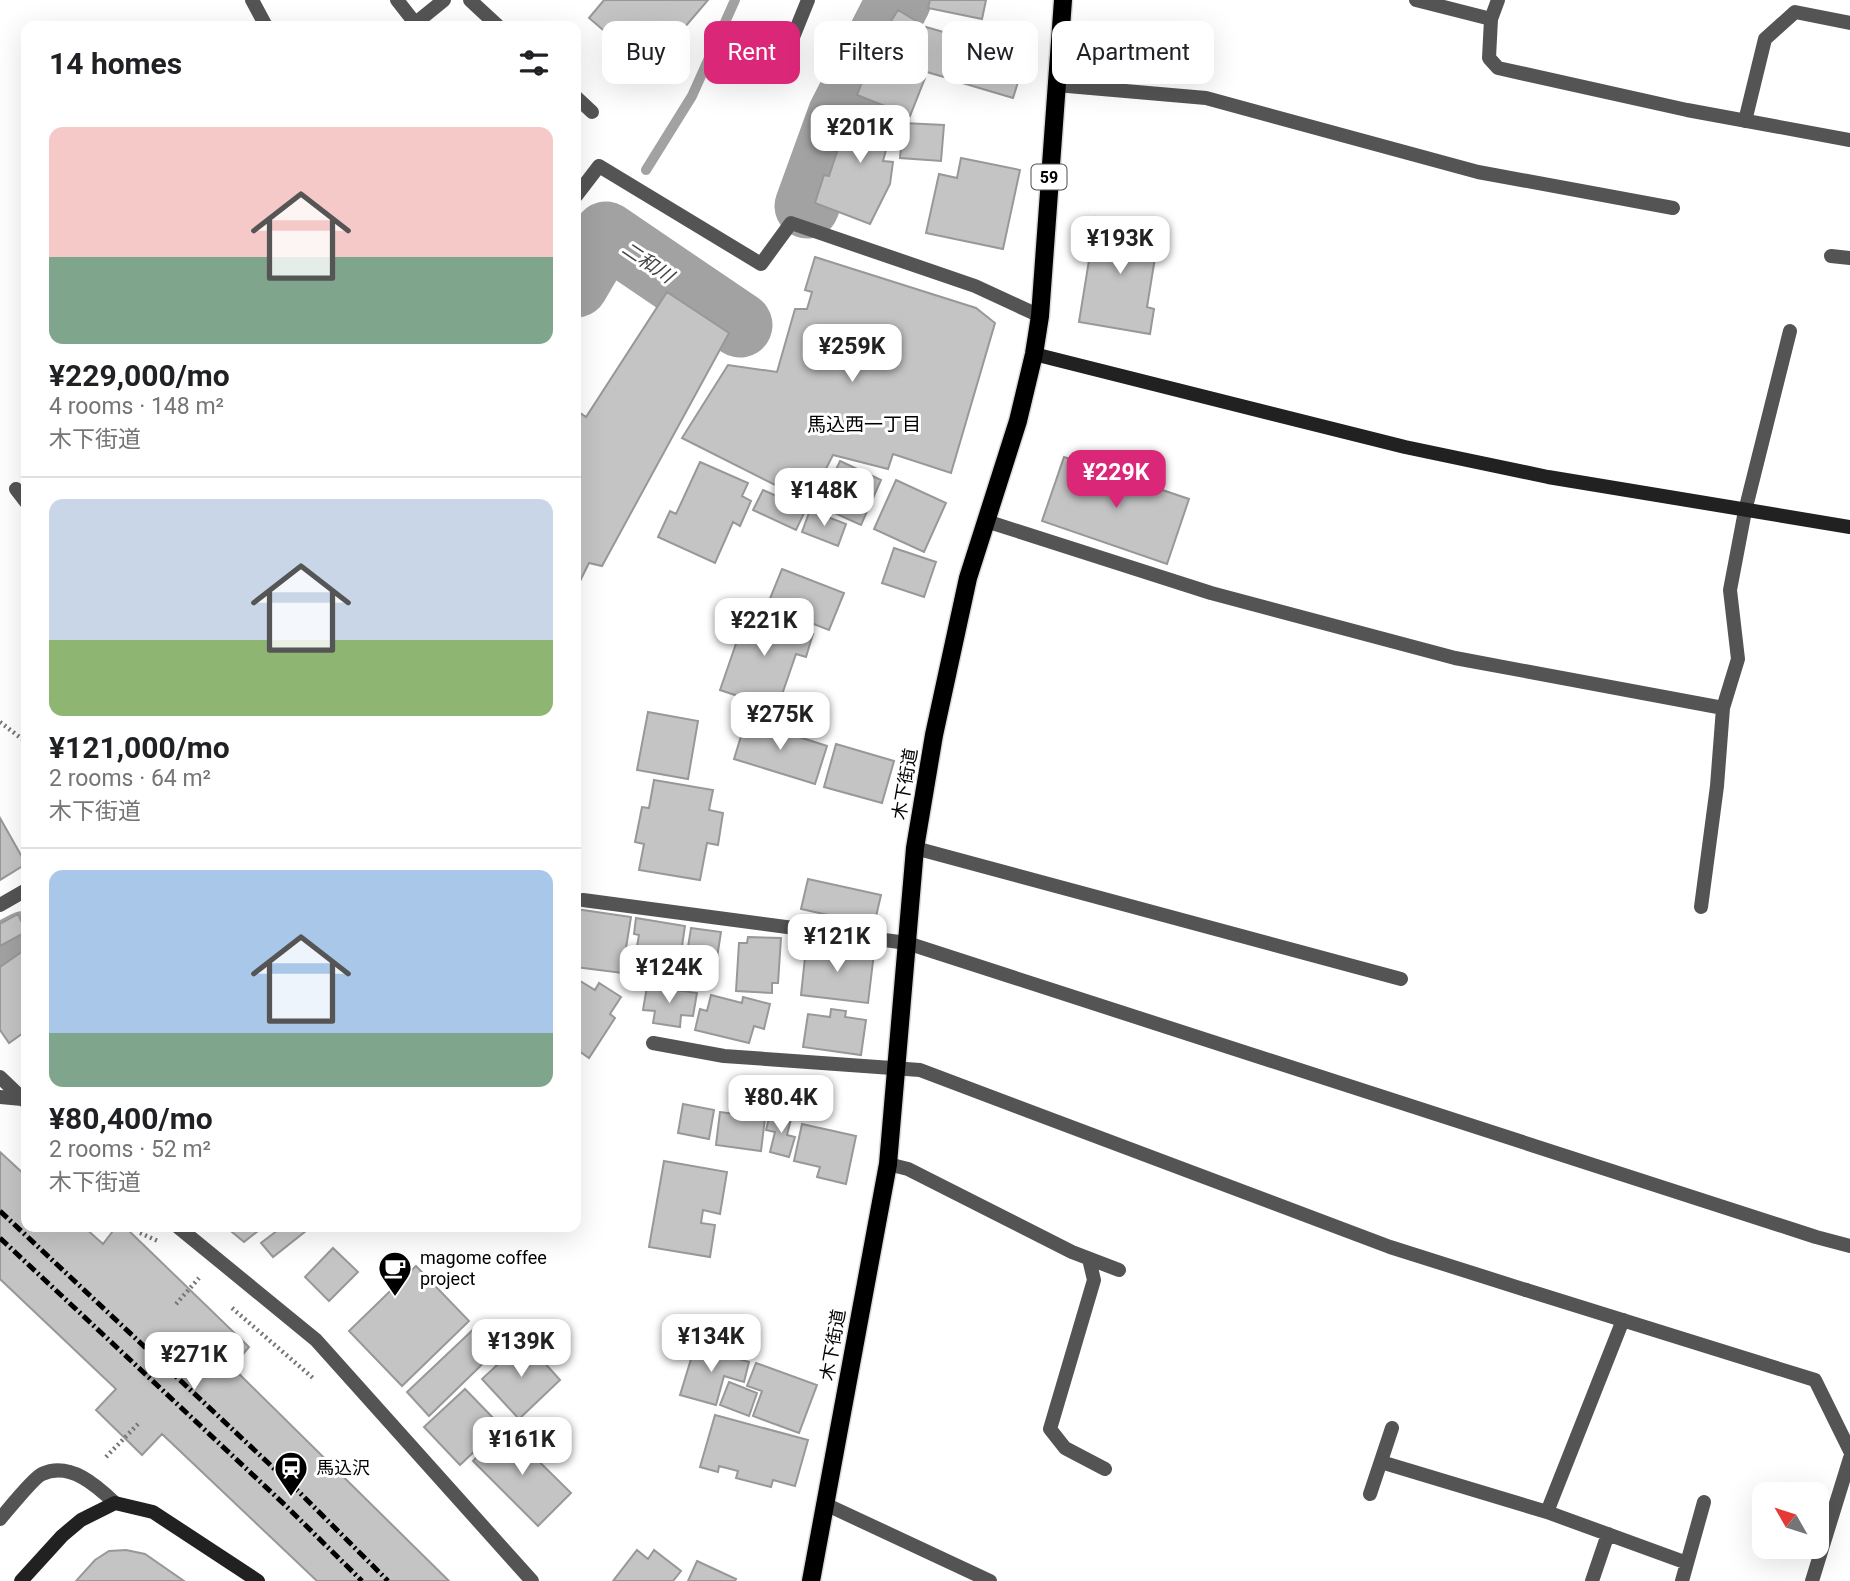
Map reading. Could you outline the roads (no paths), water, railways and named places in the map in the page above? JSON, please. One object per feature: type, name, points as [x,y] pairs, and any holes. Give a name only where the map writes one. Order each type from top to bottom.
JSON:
[{"type":"main road","name":"木下街道","points":[[811,1581],[888,1164],[915,848],[968,578],[1018,421],[1034,354],[1040,316],[1063,0]]},
{"type":"street","points":[[252,0],[263,21]]},
{"type":"street","points":[[397,0],[411,21]]},
{"type":"street","points":[[419,21],[443,0]]},
{"type":"street","points":[[470,0],[493,21]]},
{"type":"street","points":[[800,21],[808,0]]},
{"type":"street","points":[[1416,0],[1491,19]]},
{"type":"street","points":[[1498,0],[1491,19],[1489,58],[1498,68],[1745,121],[1850,140]]},
{"type":"street","points":[[1745,121],[1765,39],[1795,12],[1850,23]]},
{"type":"street","points":[[1056,85],[1206,98],[1478,172],[1673,208]]},
{"type":"street","points":[[581,102],[592,112]]},
{"type":"street","points":[[581,190],[600,166],[761,264],[791,223],[975,286],[1040,316]]},
{"type":"street","points":[[1831,256],[1850,258]]},
{"type":"street","points":[[1702,907],[1717,786],[1723,708],[1738,659],[1730,590],[1745,511],[1790,331]]},
{"type":"street","points":[[1034,354],[1405,447],[1548,477],[1850,527]]},
{"type":"street","points":[[16,489],[21,496]]},
{"type":"street","points":[[986,521],[1211,593],[1455,658],[1723,708]]},
{"type":"street","points":[[915,848],[1401,979]]},
{"type":"street","points":[[0,905],[21,893]]},
{"type":"street","points":[[583,900],[907,943],[1850,1246]]},
{"type":"street","points":[[653,1043],[724,1056],[920,1070],[1390,1247],[1815,1380],[1850,1451]]},
{"type":"street","points":[[0,1077],[21,1098]]},
{"type":"street","points":[[0,1097],[21,1100]]},
{"type":"street","points":[[888,1164],[908,1169],[1090,1259],[1119,1270]]},
{"type":"street","points":[[184,1232],[316,1340],[532,1581]]},
{"type":"street","points":[[1090,1259],[1094,1280],[1050,1429],[1065,1448],[1105,1469]]},
{"type":"street","points":[[1547,1512],[1623,1320]]},
{"type":"street","points":[[1370,1494],[1392,1428]]},
{"type":"street","points":[[1812,1581],[1850,1458]]},
{"type":"street","points":[[1381,1462],[1547,1512],[1687,1563]]},
{"type":"street","points":[[0,1519],[41,1474],[62,1471],[95,1484],[116,1503],[153,1512],[253,1580]]},
{"type":"street","points":[[1682,1581],[1704,1502]]},
{"type":"street","points":[[21,1581],[62,1536],[82,1520],[116,1503]]},
{"type":"street","points":[[825,1504],[990,1581]]},
{"type":"street","points":[[1592,1581],[1608,1534]]},
{"type":"waterway","points":[[646,170],[692,96],[735,0]]},
{"type":"waterway","name":"二和川","points":[[807,206],[840,115],[899,0]]},
{"type":"waterway","name":"二和川","points":[[581,276],[606,234],[740,325]]},
{"type":"waterway","name":"二和川","points":[[0,957],[21,946]]},
{"type":"railway","points":[[0,1211],[21,1231]]},
{"type":"railway","points":[[22,1232],[298,1491],[388,1581]]},
{"type":"railway","points":[[0,1238],[285,1505],[362,1581]]},
{"type":"place","name":"magome coffee project","points":[[395,1298]]},
{"type":"place","name":"馬込沢","points":[[291,1498]]},
{"type":"district","name":"馬込西一丁目","points":[[864,424]]}]
